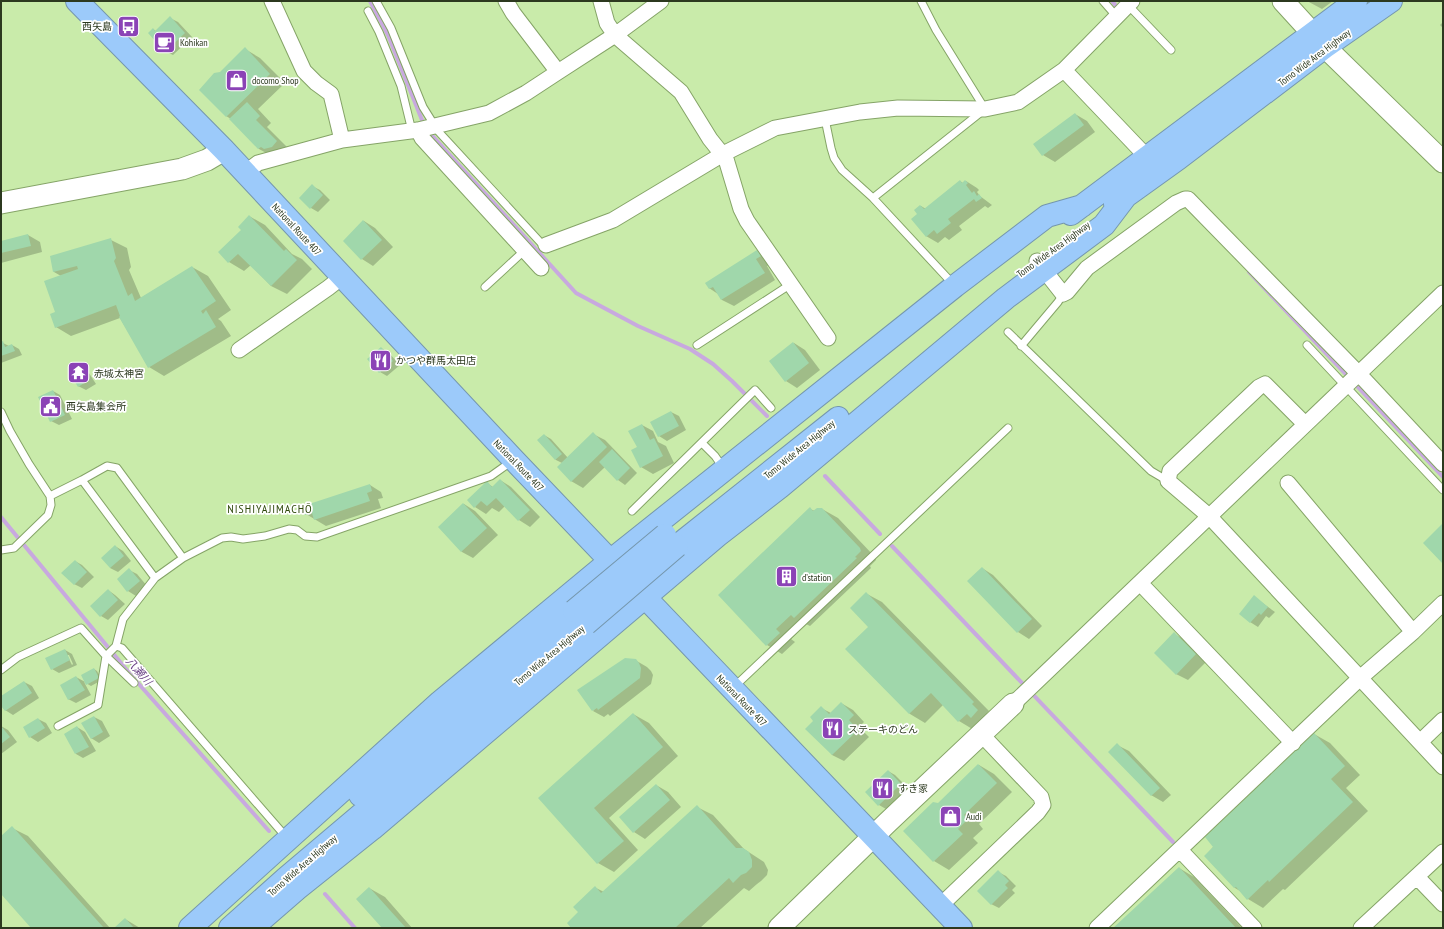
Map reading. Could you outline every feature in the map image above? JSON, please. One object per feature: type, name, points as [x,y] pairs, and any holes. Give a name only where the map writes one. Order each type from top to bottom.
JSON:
[{"type":"highway","name":"National Route 407","points":[[78,1],[224,150],[513,459],[961,928]]},
{"type":"highway","name":"Tomo Wide Area Highway","points":[[671,541],[989,297],[1104,225],[1126,196],[1179,158],[1318,40],[1356,1]]},
{"type":"highway","name":"Tomo Wide Area Highway","points":[[206,928],[988,276],[1147,157],[1318,40],[1391,1]]},
{"type":"highway","points":[[190,928],[440,702],[610,561],[955,286],[1047,216],[1082,206]]},
{"type":"highway","points":[[252,928],[297,889],[372,829],[644,596],[780,487],[988,312],[1041,265]]},
{"type":"highway","name":"Tomo Wide Area Highway","points":[[230,928],[580,617]]},
{"type":"street","points":[[272,1],[304,71],[316,83],[331,94],[342,140]]},
{"type":"street","points":[[506,1],[513,13],[558,72]]},
{"type":"street","points":[[601,1],[607,23],[615,35],[682,92],[710,139],[726,159],[747,221],[828,338]]},
{"type":"street","points":[[245,174],[258,163],[342,140],[415,130],[489,113],[526,93],[615,35],[661,1]]},
{"type":"street","points":[[1283,1],[1318,40],[1443,162]]},
{"type":"street","points":[[546,246],[613,220],[723,154],[775,128],[860,112],[898,108],[986,109],[1018,102],[1064,70],[1130,3]]},
{"type":"street","points":[[1064,70],[1147,157]]},
{"type":"street","points":[[415,130],[541,268]]},
{"type":"street","points":[[1,203],[182,169],[207,160],[224,150]]},
{"type":"street","points":[[1041,265],[1063,294],[1087,268],[1176,203],[1185,199],[1188,200],[1359,374],[1443,464]]},
{"type":"street","points":[[239,350],[342,277]]},
{"type":"street","points":[[779,928],[1305,424],[1440,301]]},
{"type":"street","points":[[1305,424],[1265,384],[1170,471],[1168,481],[1209,516],[1443,767]]},
{"type":"street","points":[[1288,483],[1413,632]]},
{"type":"street","points":[[1140,583],[1293,744]]},
{"type":"street","points":[[1097,928],[1293,744],[1360,678],[1413,632],[1443,603]]},
{"type":"street","points":[[1420,742],[1443,720]]},
{"type":"street","points":[[940,906],[1038,812],[1043,805],[1041,797],[982,735]]},
{"type":"street","points":[[1180,850],[1254,928]]},
{"type":"street","points":[[1362,928],[1443,852]]},
{"type":"street","points":[[1417,877],[1443,904]]},
{"type":"lane","points":[[376,1],[391,28],[423,107],[434,126],[493,192],[541,243],[546,246]]},
{"type":"lane","points":[[873,198],[986,109],[936,30],[921,1]]},
{"type":"lane","points":[[1103,1],[1117,17]]},
{"type":"lane","points":[[1130,3],[1171,50]]},
{"type":"lane","points":[[368,11],[379,32],[401,86],[415,130]]},
{"type":"lane","points":[[825,119],[830,148],[834,158],[842,170],[873,198],[955,286]]},
{"type":"lane","points":[[485,288],[524,250]]},
{"type":"lane","points":[[697,345],[792,284]]},
{"type":"lane","points":[[1021,346],[1063,294]]},
{"type":"lane","points":[[1008,332],[1151,471],[1168,481]]},
{"type":"lane","points":[[1307,345],[1443,490]]},
{"type":"lane","points":[[632,511],[755,390],[771,408]]},
{"type":"lane","points":[[1,412],[29,464],[50,496],[52,505],[48,515],[17,546],[14,548],[1,550]]},
{"type":"lane","points":[[732,689],[1008,428]]},
{"type":"lane","points":[[702,443],[715,456],[724,469]]},
{"type":"lane","points":[[58,726],[98,705],[107,655],[116,646],[123,619],[155,578],[183,558],[222,538],[231,537],[243,539],[265,536],[289,529],[296,530],[305,536],[317,537],[491,476],[513,459]]},
{"type":"lane","points":[[50,496],[107,466],[117,468],[183,558]]},
{"type":"lane","points":[[82,480],[155,578]]},
{"type":"lane","points":[[1,670],[18,657],[82,628],[134,683]]},
{"type":"lane","points":[[116,646],[122,648],[289,840]]},
{"type":"building","name":"Kohikan","points":[[170,16],[185,33],[165,52],[148,33],[153,28],[155,31]]},
{"type":"building","name":"docomo Shop","points":[[245,47],[270,74],[226,117],[199,90],[214,73],[220,72]]},
{"type":"building","points":[[247,102],[260,116],[256,120],[277,141],[272,147],[264,149],[261,147],[258,149],[229,119]]},
{"type":"building","points":[[1075,113],[1084,125],[1042,156],[1033,144]]},
{"type":"building","points":[[960,180],[962,183],[965,180],[968,183],[966,185],[972,193],[974,191],[977,196],[979,194],[982,198],[976,202],[974,199],[948,219],[951,223],[937,234],[934,230],[926,237],[911,219],[917,214],[914,210],[920,205],[924,209]]},
{"type":"building","points":[[312,184],[323,195],[310,209],[299,198]]},
{"type":"building","points":[[249,215],[284,251],[286,249],[297,260],[271,286],[238,254],[228,263],[218,252],[241,230],[238,227]]},
{"type":"building","points":[[363,220],[382,240],[361,260],[343,241]]},
{"type":"building","points":[[28,234],[31,246],[1,253],[1,241]]},
{"type":"building","points":[[111,238],[116,258],[114,261],[128,296],[132,293],[135,301],[192,266],[216,301],[201,311],[203,314],[206,310],[216,327],[148,368],[119,317],[120,316],[116,305],[55,328],[50,314],[55,312],[44,281],[78,269],[77,266],[53,272],[50,256]]},
{"type":"building","points":[[757,250],[761,256],[756,259],[765,273],[721,300],[713,287],[709,289],[705,283]]},
{"type":"building","points":[[3,341],[5,347],[12,344],[15,351],[1,356],[1,342]]},
{"type":"building","points":[[793,342],[809,363],[785,382],[769,361]]},
{"type":"building","name":"かつや群馬太田店","points":[[381,347],[393,361],[379,373],[367,359]]},
{"type":"building","name":"赤城太神宮","points":[[79,364],[89,380],[78,387],[69,370]]},
{"type":"building","name":"西矢島集会所","points":[[53,390],[65,415],[50,422],[38,397]]},
{"type":"building","points":[[671,411],[679,426],[658,437],[650,422]]},
{"type":"building","points":[[642,424],[650,440],[654,438],[663,456],[640,468],[631,450],[637,447],[628,431]]},
{"type":"building","points":[[593,432],[607,447],[571,482],[557,467]]},
{"type":"building","points":[[544,434],[562,454],[555,460],[537,440]]},
{"type":"building","points":[[612,449],[630,468],[617,481],[599,462]]},
{"type":"building","points":[[500,479],[530,510],[518,521],[496,498],[487,506],[481,501],[474,508],[467,500],[487,481],[492,487]]},
{"type":"building","points":[[370,484],[372,491],[367,493],[370,501],[314,520],[312,513],[305,515],[303,506]]},
{"type":"building","points":[[463,503],[487,528],[461,552],[438,527]]},
{"type":"building","name":"d’station","points":[[810,507],[813,511],[817,508],[822,508],[860,548],[861,551],[855,557],[857,558],[794,618],[791,615],[776,629],[780,633],[766,646],[718,595]]},
{"type":"building","points":[[1443,523],[1443,564],[1423,543]]},
{"type":"building","points":[[115,545],[124,556],[110,568],[101,558]]},
{"type":"building","points":[[75,560],[87,572],[74,585],[61,573]]},
{"type":"building","points":[[982,567],[1032,619],[1017,633],[967,581]]},
{"type":"building","points":[[129,568],[140,581],[127,592],[117,579]]},
{"type":"building","points":[[108,589],[118,600],[100,617],[90,606]]},
{"type":"building","points":[[866,592],[974,702],[972,704],[978,710],[971,718],[967,714],[958,722],[931,693],[909,714],[845,649],[868,627],[850,608]]},
{"type":"building","points":[[1254,595],[1268,607],[1261,615],[1259,613],[1250,623],[1239,614]]},
{"type":"building","points":[[1174,632],[1196,654],[1176,675],[1154,653]]},
{"type":"building","points":[[65,649],[70,660],[51,670],[45,658]]},
{"type":"building","points":[[625,658],[636,659],[639,663],[641,668],[640,678],[598,710],[597,708],[592,711],[577,690]]},
{"type":"building","points":[[94,668],[99,678],[86,685],[81,675]]},
{"type":"building","points":[[76,676],[85,690],[68,700],[60,685]]},
{"type":"building","points":[[24,681],[32,693],[5,711],[1,706],[1,696]]},
{"type":"building","name":"ステーキのどん","points":[[841,702],[854,715],[849,720],[858,730],[832,755],[805,729],[813,721],[810,717],[821,706],[829,714]]},
{"type":"building","points":[[633,713],[663,747],[594,808],[624,841],[597,864],[538,798]]},
{"type":"building","points":[[94,716],[103,732],[91,739],[81,723]]},
{"type":"building","points":[[38,718],[45,728],[29,738],[23,727]]},
{"type":"building","points":[[1,726],[10,737],[1,744]]},
{"type":"building","points":[[77,726],[89,747],[75,754],[64,734]]},
{"type":"building","points":[[1314,733],[1345,766],[1331,779],[1353,802],[1269,882],[1268,880],[1247,900],[1236,887],[1234,888],[1204,856],[1213,847],[1205,837]]},
{"type":"building","points":[[1117,743],[1160,788],[1151,796],[1108,752]]},
{"type":"building","points":[[978,764],[997,783],[964,815],[968,819],[958,829],[963,834],[933,862],[903,831],[933,802],[938,803]]},
{"type":"building","name":"すき家","points":[[888,770],[901,784],[878,806],[865,792]]},
{"type":"building","points":[[656,784],[670,800],[633,833],[619,817]]},
{"type":"building","points":[[697,805],[736,848],[743,848],[749,852],[752,860],[752,867],[746,873],[741,875],[733,883],[729,878],[675,928],[571,928],[567,923],[578,912],[573,907],[595,886],[601,893]]},
{"type":"building","points":[[12,826],[104,928],[31,928],[1,894],[1,836]]},
{"type":"building","points":[[1179,867],[1236,928],[1113,928]]},
{"type":"building","points":[[998,870],[1009,881],[1005,885],[1008,888],[991,905],[977,891]]},
{"type":"building","points":[[369,887],[406,928],[382,928],[356,899]]},
{"type":"building","points":[[125,918],[134,928],[114,928]]},
{"type":"waterway","points":[[370,1],[388,35],[424,125]]},
{"type":"waterway","points":[[1112,1],[1117,7],[1115,9]]},
{"type":"waterway","points":[[428,131],[576,293],[638,326],[690,349],[713,364],[767,416]]},
{"type":"waterway","points":[[1249,272],[1443,477]]},
{"type":"waterway","points":[[825,476],[880,534]]},
{"type":"waterway","name":"八瀬川","points":[[1,517],[130,674],[269,831]]},
{"type":"waterway","points":[[892,546],[1173,842]]},
{"type":"waterway","name":"八瀬川","points":[[325,894],[355,928]]},
{"type":"place","name":"西矢島","points":[[128,26]]},
{"type":"place","name":"Kohikan","points":[[165,42]]},
{"type":"place","name":"docomo Shop","points":[[236,80]]},
{"type":"place","name":"かつや群馬太田店","points":[[380,360]]},
{"type":"place","name":"赤城太神宮","points":[[78,373]]},
{"type":"place","name":"西矢島集会所","points":[[51,406]]},
{"type":"place","name":"d’station","points":[[787,577]]},
{"type":"place","name":"ステーキのどん","points":[[832,729]]},
{"type":"place","name":"すき家","points":[[883,788]]},
{"type":"place","name":"Audi","points":[[950,816]]},
{"type":"district","name":"NISHIYAJIMACHŌ","points":[[270,509]]}]
